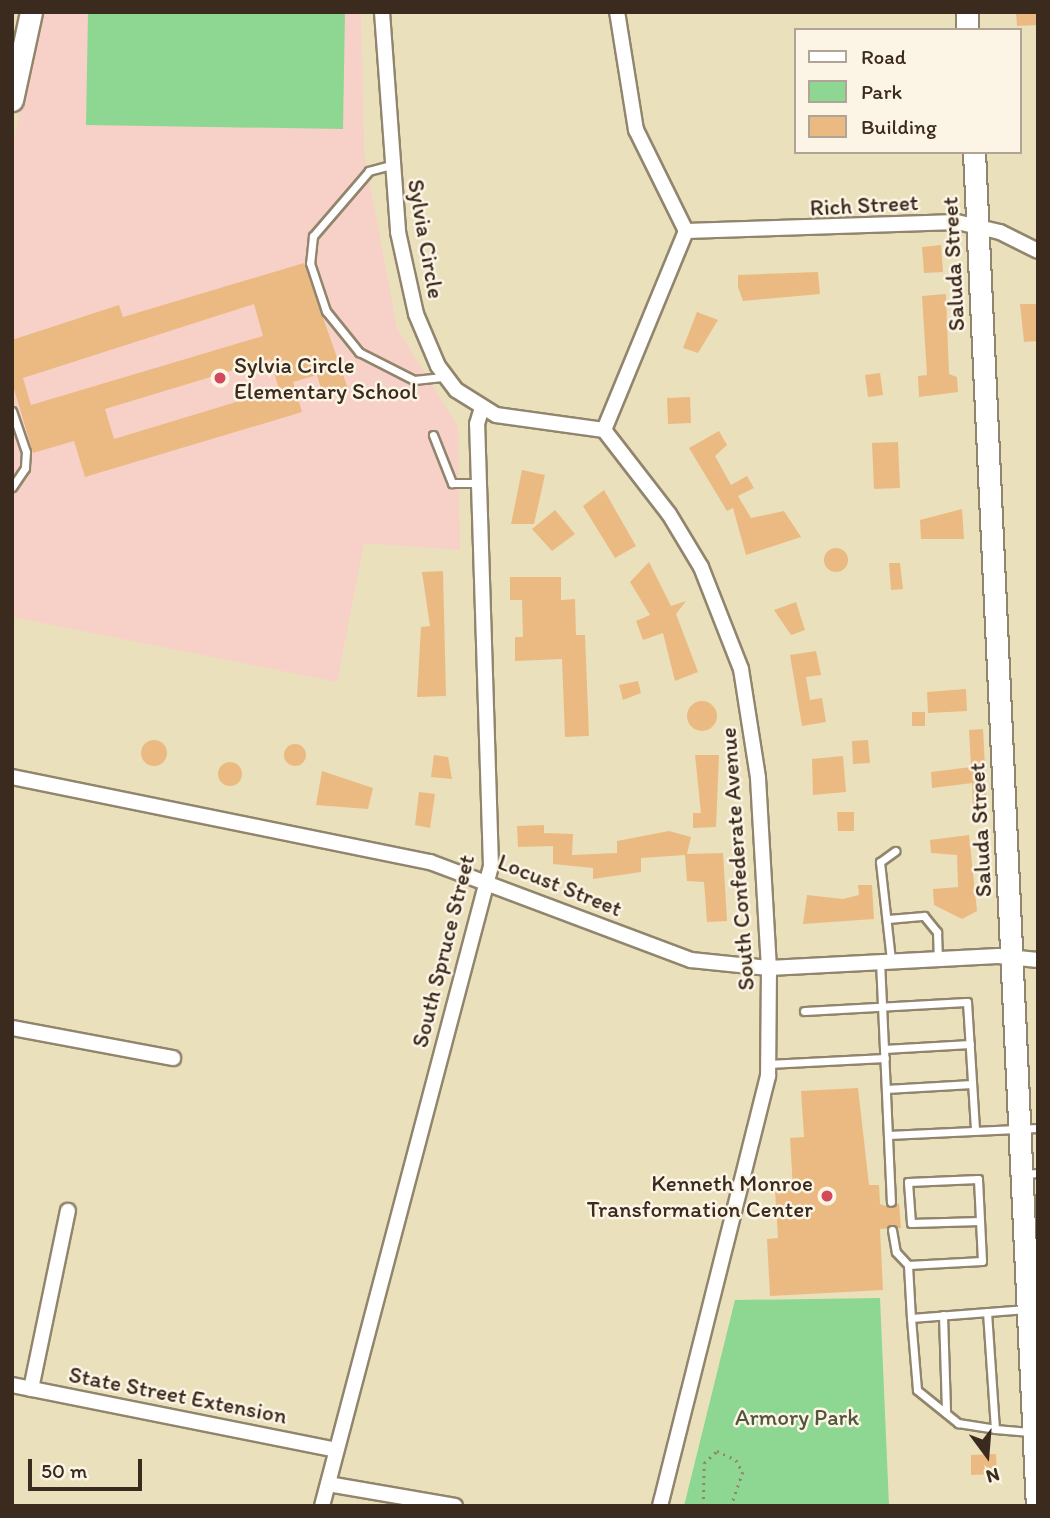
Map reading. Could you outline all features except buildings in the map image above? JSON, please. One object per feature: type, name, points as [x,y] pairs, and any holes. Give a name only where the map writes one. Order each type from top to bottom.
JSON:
[{"type":"main road","points":[[12,100],[31,12]]},
{"type":"main road","name":"Saluda Street","points":[[974,154],[1012,956],[1029,1128],[1037,1506]]},
{"type":"street","name":"Sylvia Circle","points":[[383,12],[391,165],[405,276],[445,377],[482,408],[540,425],[604,430]]},
{"type":"street","points":[[604,430],[686,231],[636,130],[618,12]]},
{"type":"street","name":"Rich Street","points":[[686,231],[978,225],[1038,251]]},
{"type":"street","name":"South Spruce Street","points":[[328,1484],[488,881],[492,835],[478,483],[482,408]]},
{"type":"street","name":"South Confederate Avenue","points":[[604,430],[669,514],[701,567],[740,669],[758,778],[769,968],[768,1064],[660,1506]]},
{"type":"street","name":"Locust Street","points":[[12,777],[383,851],[488,881],[657,950],[769,968],[939,958],[1012,956],[1038,960]]},
{"type":"street","points":[[12,1028],[173,1058]]},
{"type":"street","points":[[31,1389],[68,1211]]},
{"type":"street","name":"State Street Extension","points":[[12,1385],[336,1450]]},
{"type":"street","points":[[322,1506],[328,1484],[455,1506]]},
{"type":"lane","points":[[391,165],[369,170],[313,236],[310,263],[326,311],[359,352],[414,380],[445,377]]},
{"type":"lane","points":[[12,411],[26,452],[25,468],[12,487]]},
{"type":"lane","points":[[433,435],[452,483],[478,483]]},
{"type":"lane","points":[[891,1202],[882,1006],[888,919],[880,862],[895,851]]},
{"type":"lane","points":[[888,919],[925,916],[937,932],[939,958]]},
{"type":"lane","points":[[804,1012],[967,1002],[975,1129]]},
{"type":"lane","points":[[884,1049],[970,1044]]},
{"type":"lane","points":[[768,1064],[885,1058]]},
{"type":"lane","points":[[886,1089],[972,1084]]},
{"type":"lane","points":[[888,1135],[1029,1128]]},
{"type":"lane","points":[[908,1265],[982,1261],[978,1179],[908,1182],[911,1223],[980,1221]]},
{"type":"lane","points":[[892,1230],[896,1252],[908,1265],[917,1390],[958,1423],[1034,1432]]},
{"type":"lane","points":[[911,1318],[987,1312],[1031,1300]]},
{"type":"lane","points":[[987,1312],[995,1429]]},
{"type":"lane","points":[[943,1315],[946,1413]]},
{"type":"path","points":[[703,1506],[704,1463],[717,1451],[736,1460],[743,1472],[732,1506]]},
{"type":"shaded area","name":"Sylvia Circle Elementary School","points":[[41,12],[361,12],[364,153],[397,328],[458,427],[460,550],[364,543],[337,682],[12,617],[12,149]]},
{"type":"green space","points":[[88,12],[345,12],[343,129],[86,125]]},
{"type":"green space","name":"Armory Park","points":[[880,1298],[889,1506],[684,1506],[735,1300]]},
{"type":"place","name":"Sylvia Circle Elementary School","points":[[220,378]]},
{"type":"place","name":"Kenneth Monroe Transformation Center","points":[[827,1196]]}]
